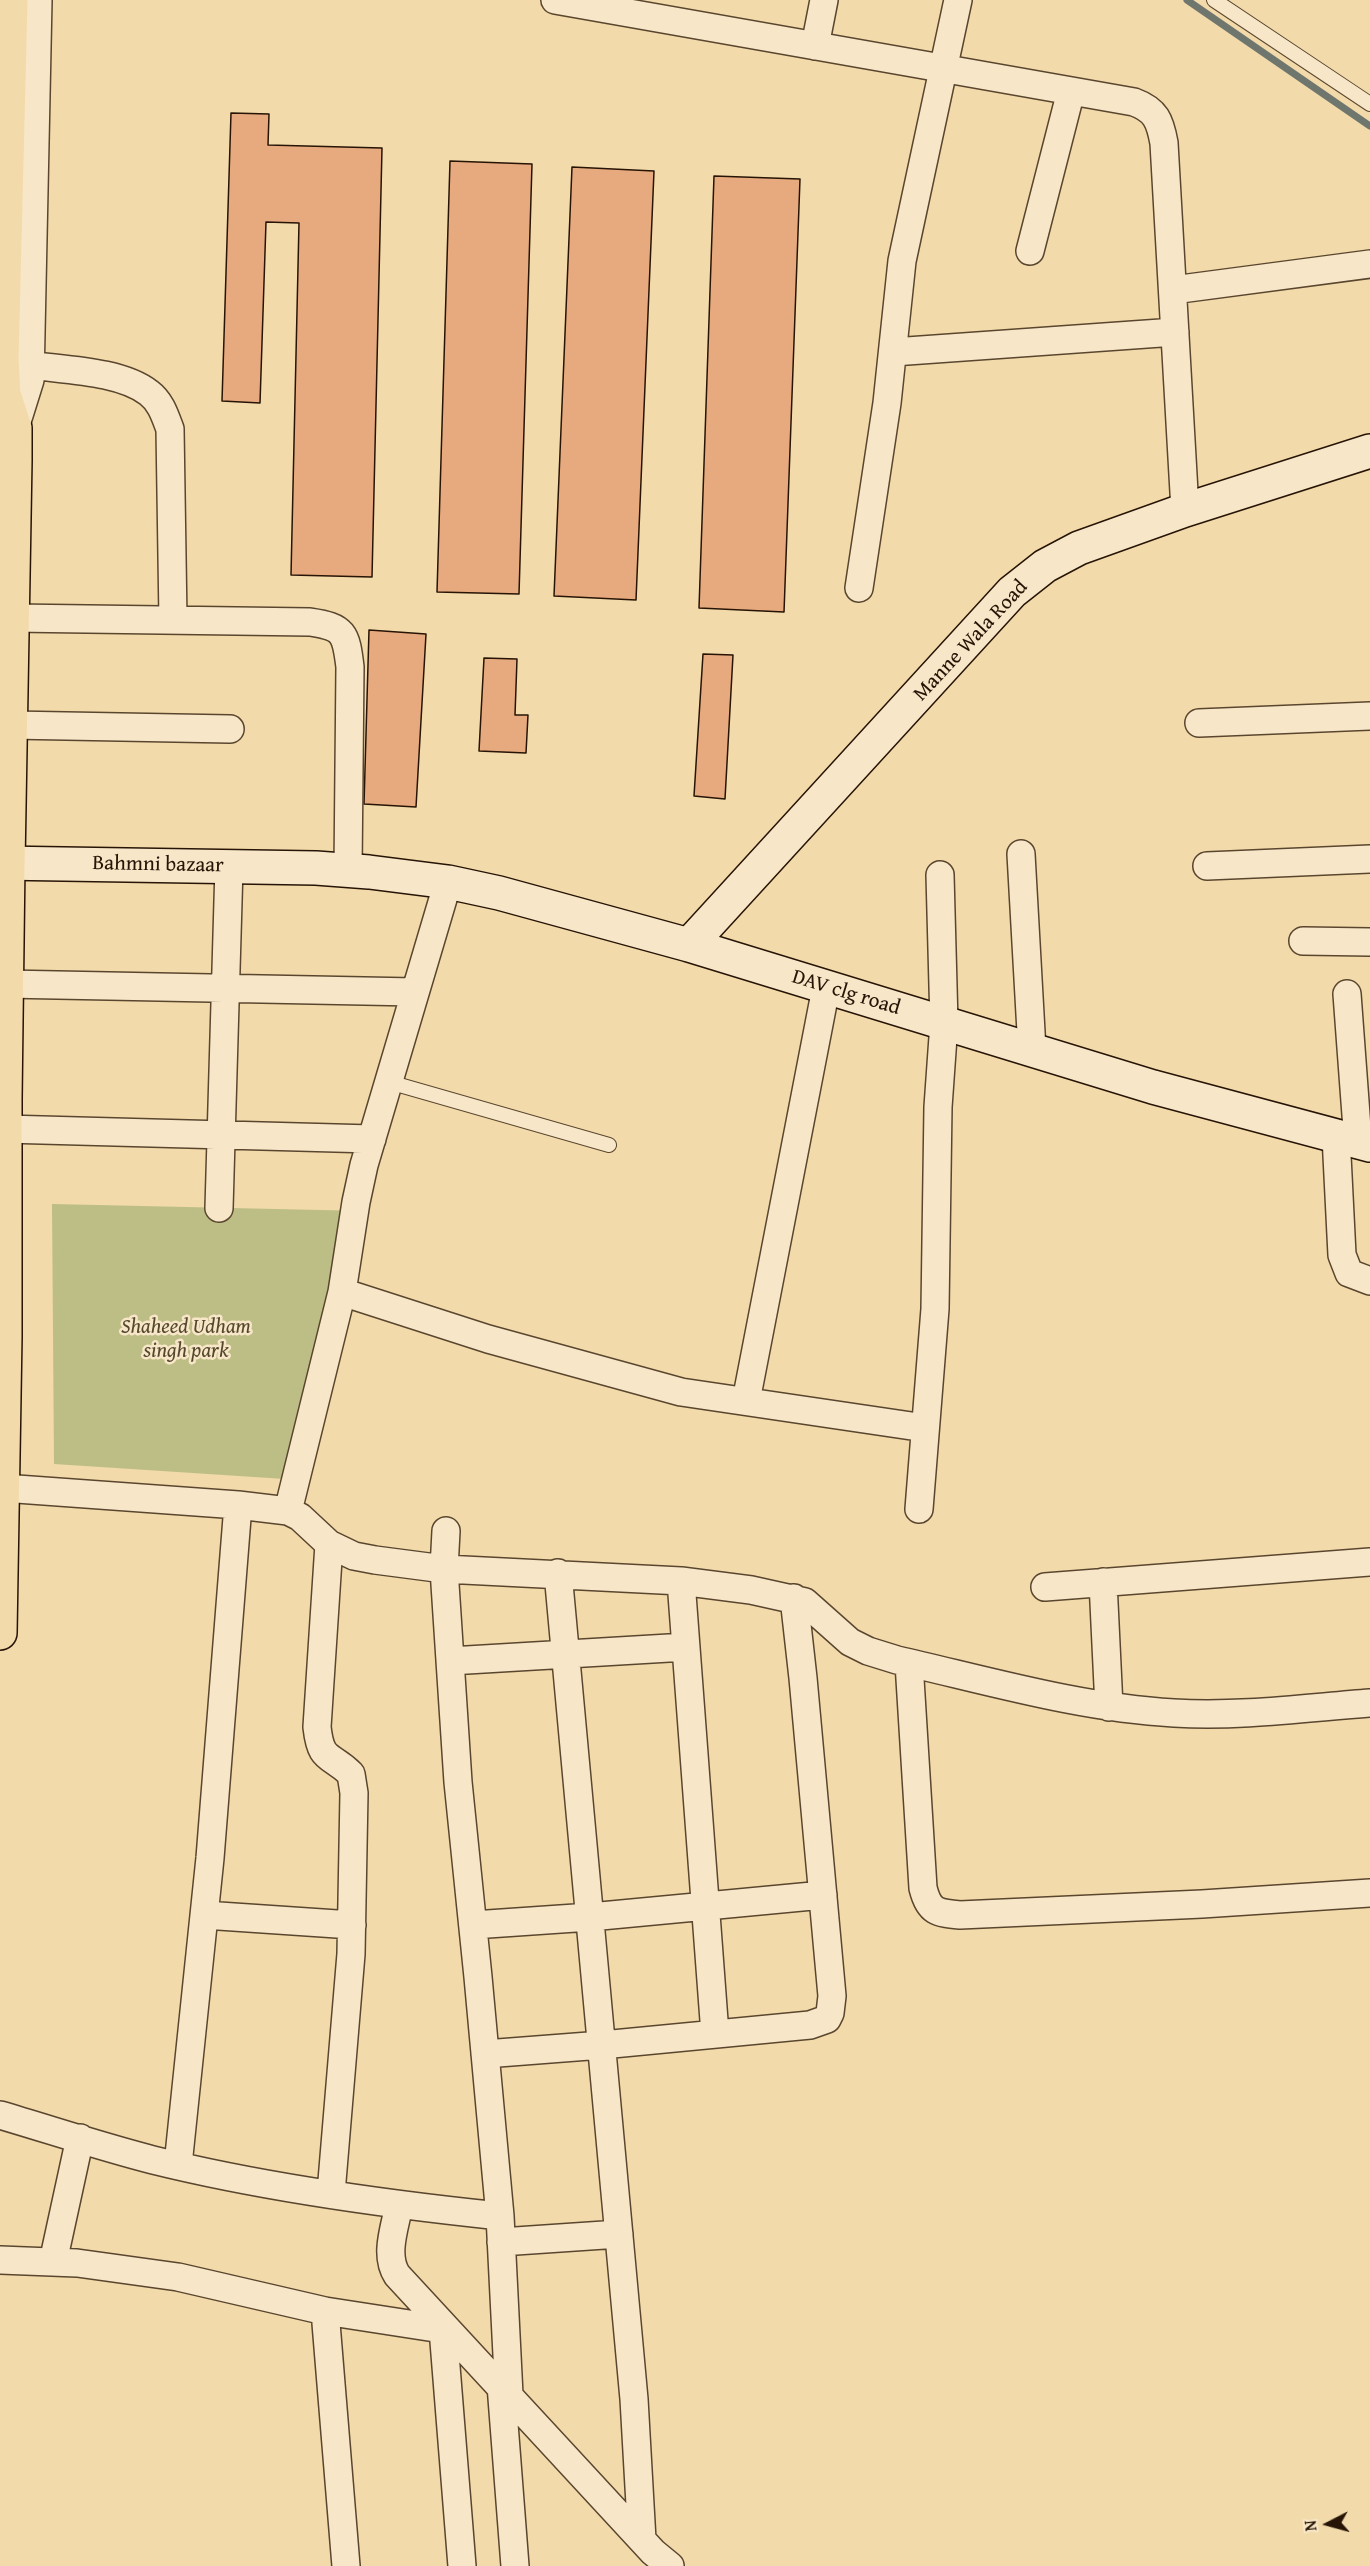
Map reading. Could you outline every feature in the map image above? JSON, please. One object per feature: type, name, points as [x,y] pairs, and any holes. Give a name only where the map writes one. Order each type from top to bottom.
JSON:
[{"type":"highway","points":[[0,1632],[5,1336],[4,863],[11,725],[13,618],[7,385],[11,0]]},
{"type":"street","points":[[38,0],[7,385],[114,378],[136,385],[151,394],[163,410],[170,429],[173,620]]},
{"type":"street","points":[[555,0],[1134,102],[1148,107],[1156,116],[1162,129],[1164,143],[1185,510]]},
{"type":"street","points":[[815,46],[824,0]]},
{"type":"street","points":[[859,588],[893,352],[902,261],[958,0]]},
{"type":"street","points":[[1030,251],[1071,91]]},
{"type":"street","points":[[1173,290],[1370,264]]},
{"type":"street","points":[[893,352],[1175,332]]},
{"type":"street","name":"Manne Wala Road","points":[[689,945],[1012,592],[1045,566],[1079,548],[1185,510],[1370,451]]},
{"type":"street","points":[[13,618],[310,622],[333,626],[343,633],[348,646],[350,667],[332,869]]},
{"type":"street","points":[[1199,723],[1370,716]]},
{"type":"street","points":[[11,725],[230,729]]},
{"type":"street","points":[[1022,854],[1032,1050]]},
{"type":"street","points":[[1207,866],[1370,859]]},
{"type":"street","name":"Bahmni bazaar","points":[[4,863],[332,869]]},
{"type":"street","points":[[219,1208],[229,867]]},
{"type":"street","name":"DAV clg road","points":[[332,869],[448,882],[499,893],[689,945],[1153,1087],[1355,1141]]},
{"type":"street","points":[[919,1509],[935,1318],[938,1107],[944,1023],[940,875]]},
{"type":"street","points":[[288,1511],[342,1292],[356,1202],[372,1139],[448,882]]},
{"type":"street","points":[[1303,941],[1370,942]]},
{"type":"street","points":[[6,984],[415,992]]},
{"type":"street","points":[[746,1401],[826,988]]},
{"type":"street","points":[[1347,994],[1355,1141],[1342,1256],[1349,1273],[1370,1281]]},
{"type":"street","points":[[5,1129],[372,1139]]},
{"type":"street","points":[[342,1292],[488,1339],[681,1392],[925,1428]]},
{"type":"street","points":[[3,1488],[238,1505],[288,1511],[300,1517],[329,1544],[354,1556],[444,1569],[681,1581],[794,1598],[813,1607],[850,1642],[868,1651],[909,1663],[1109,1707],[1176,1713],[1239,1713],[1370,1703]]},
{"type":"street","points":[[178,2165],[204,1915],[238,1505]]},
{"type":"street","points":[[446,1532],[444,1569],[458,1782],[500,2229],[505,2390],[515,2566]]},
{"type":"street","points":[[329,1544],[317,1727],[321,1750],[327,1758],[346,1769],[354,1782],[352,1925],[332,2193]]},
{"type":"street","points":[[1045,1587],[1370,1562]]},
{"type":"street","points":[[558,1573],[634,2399],[655,2556]]},
{"type":"street","points":[[681,1581],[715,2034]]},
{"type":"street","points":[[1103,1582],[1109,1707]]},
{"type":"street","points":[[485,2054],[810,2025],[827,2019],[832,1996],[794,1598]]},
{"type":"street","points":[[450,1661],[566,1652],[686,1647]]},
{"type":"street","points":[[909,1663],[923,1888],[926,1901],[933,1910],[943,1914],[960,1915],[1202,1904],[1370,1893]]},
{"type":"street","points":[[473,1925],[590,1917],[822,1895]]},
{"type":"street","points":[[204,1915],[352,1925]]},
{"type":"street","points":[[0,2115],[178,2165],[399,2205],[500,2229],[619,2234]]},
{"type":"street","points":[[54,2262],[80,2138]]},
{"type":"street","points":[[399,2205],[391,2249],[393,2268],[446,2329],[505,2390],[655,2556]]},
{"type":"street","points":[[0,2260],[87,2264],[178,2277],[325,2311],[446,2329]]},
{"type":"street","points":[[325,2311],[346,2566]]},
{"type":"street","points":[[446,2329],[462,2566]]},
{"type":"lane","points":[[1214,0],[1370,104]]},
{"type":"lane","points":[[389,1082],[609,1145]]},
{"type":"green space","name":"Shaheed Udham singh park","points":[[52,1204],[365,1211],[285,1479],[54,1464]]},
{"type":"building","points":[[231,113],[269,114],[268,145],[382,148],[372,577],[291,575],[299,223],[266,222],[260,403],[222,401]]},
{"type":"building","points":[[450,161],[532,164],[519,594],[437,592]]},
{"type":"building","points":[[572,167],[654,171],[636,600],[554,596]]},
{"type":"building","points":[[714,176],[800,179],[784,612],[699,608]]},
{"type":"building","points":[[369,630],[426,634],[416,807],[364,804]]},
{"type":"building","points":[[703,654],[733,655],[725,799],[694,796]]},
{"type":"building","points":[[484,658],[517,659],[515,715],[528,715],[526,753],[479,751]]},
{"type":"waterway","points":[[1187,0],[1370,126]]}]
